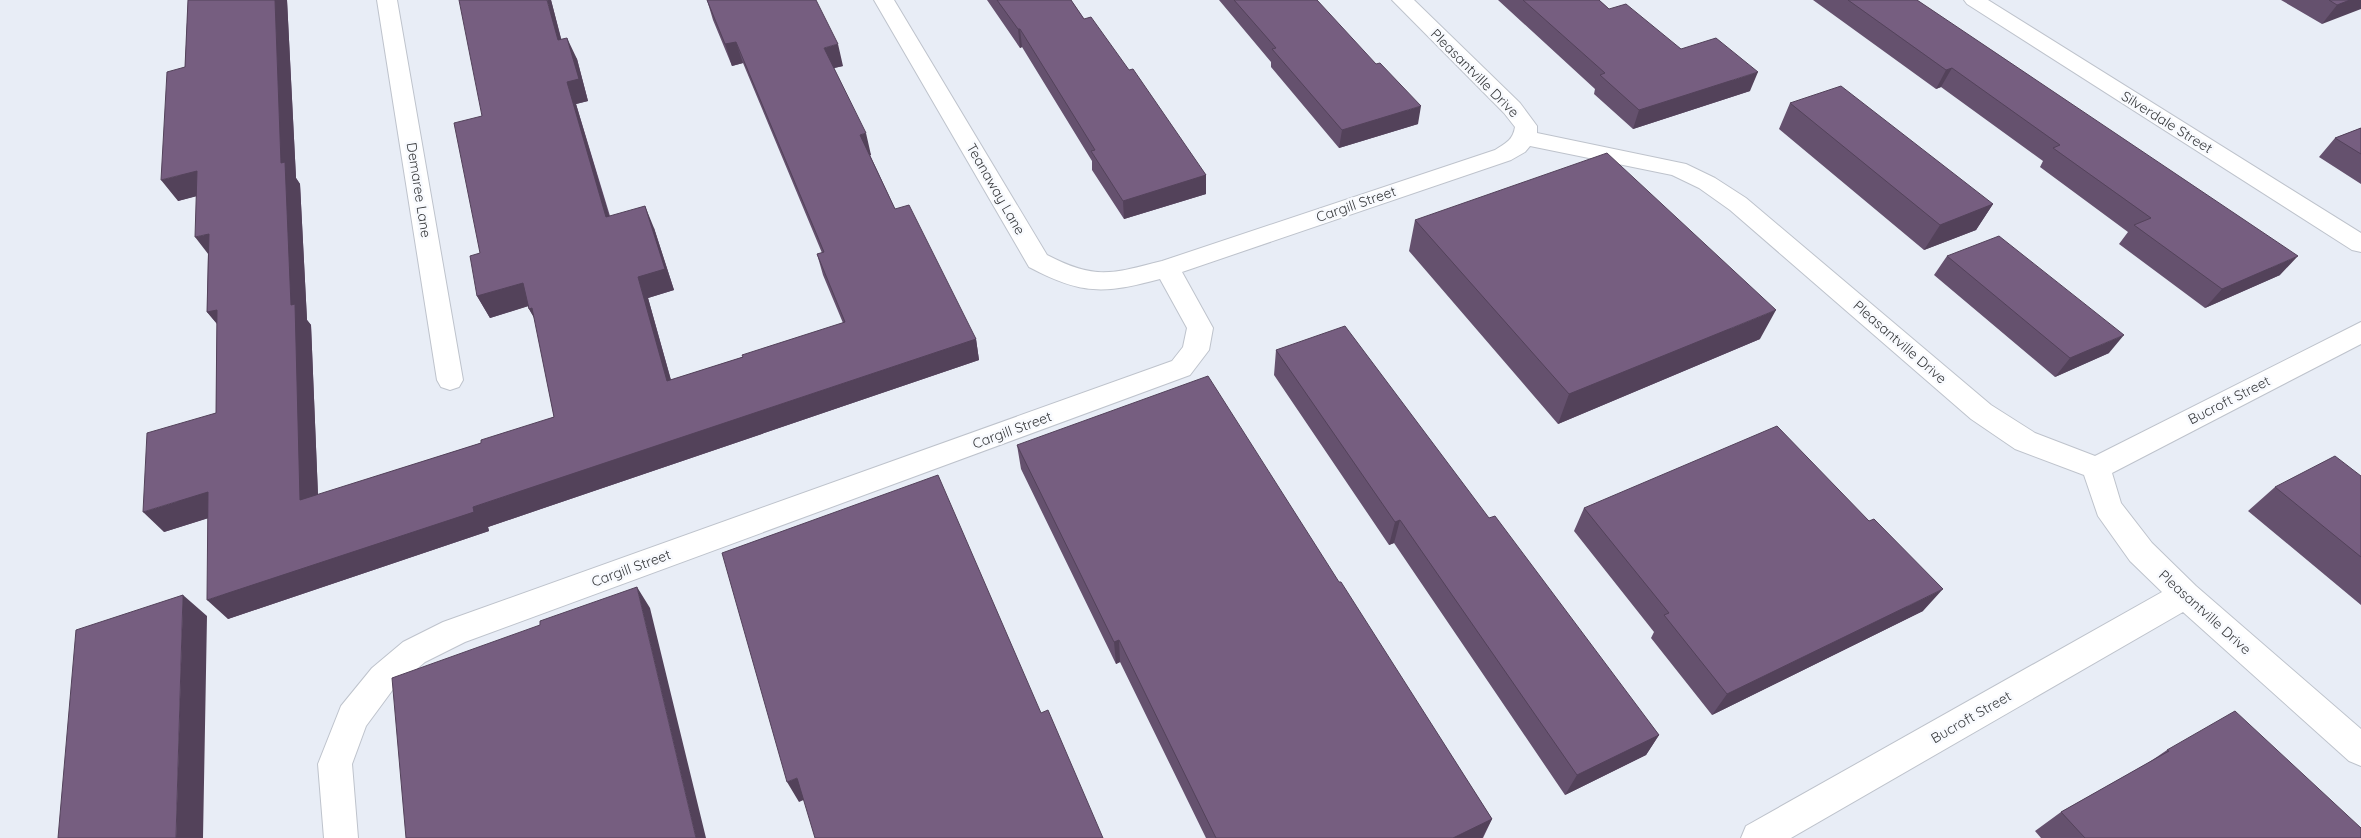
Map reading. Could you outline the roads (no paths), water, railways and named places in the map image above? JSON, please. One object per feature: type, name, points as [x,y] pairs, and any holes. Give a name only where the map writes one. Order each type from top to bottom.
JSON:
[{"type":"street","name":"Demaree Lane","points":[[387,0],[450,380]]},
{"type":"street","name":"Teanaway Lane","points":[[884,0],[1038,261],[1062,275],[1094,283],[1120,280],[1167,268]]},
{"type":"street","name":"Pleasantville Drive","points":[[1402,0],[1512,108],[1526,126],[1525,138],[1678,169],[1707,183],[1738,204],[1981,412],[2025,441],[2096,468],[2108,508],[2141,552],[2185,595],[2361,750]]},
{"type":"street","name":"Silverdale Street","points":[[1974,0],[2361,244]]},
{"type":"street","name":"Cargill Street","points":[[341,838],[335,764],[353,717],[383,678],[414,652],[454,632],[1181,368],[1196,350],[1200,328],[1167,268],[1503,154],[1517,147],[1525,138]]},
{"type":"street","name":"Bucroft Street","points":[[2096,468],[2361,332]]},
{"type":"street","name":"Bucroft Street","points":[[1758,838],[2185,595]]}]
